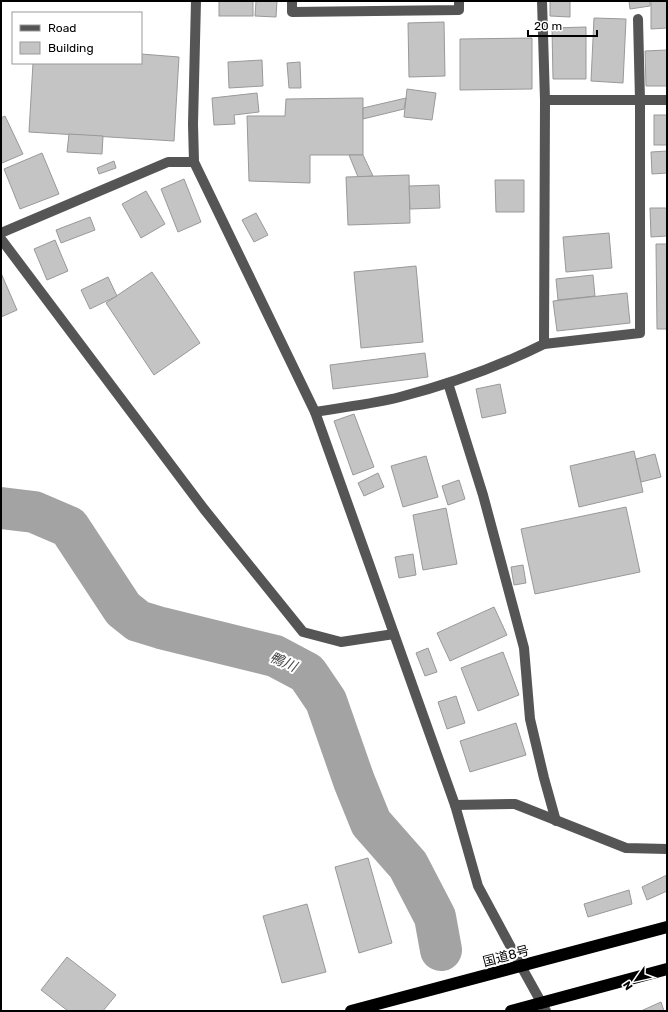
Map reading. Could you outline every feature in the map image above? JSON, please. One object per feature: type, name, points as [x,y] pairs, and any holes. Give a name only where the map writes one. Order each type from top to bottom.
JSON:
[{"type":"highway","name":"国道8号","points":[[351,1011],[667,927]]},
{"type":"highway","points":[[511,1011],[544,1007],[667,969]]},
{"type":"street","points":[[196,1],[194,162],[315,412],[455,805],[478,886],[544,1007]]},
{"type":"street","points":[[292,1],[292,12],[459,10],[459,1]]},
{"type":"street","points":[[542,1],[545,100],[544,344]]},
{"type":"street","points":[[315,412],[399,398],[448,383],[514,359],[544,344],[640,333],[640,100],[638,19]]},
{"type":"street","points":[[545,100],[667,100]]},
{"type":"street","points":[[1,233],[168,162],[194,162]]},
{"type":"street","points":[[1,239],[204,509],[303,632],[341,642],[394,634]]},
{"type":"street","points":[[448,383],[483,494],[524,648],[530,719],[556,821]]},
{"type":"street","points":[[455,805],[515,804],[626,848],[667,849]]},
{"type":"building","points":[[219,1],[253,1],[253,16],[219,16]]},
{"type":"building","points":[[256,1],[277,1],[276,17],[255,16]]},
{"type":"building","points":[[550,1],[570,1],[570,17],[550,16]]},
{"type":"building","points":[[629,1],[650,1],[650,6],[630,9]]},
{"type":"building","points":[[651,1],[667,1],[667,28],[651,29]]},
{"type":"building","points":[[594,18],[626,19],[623,83],[591,81]]},
{"type":"building","points":[[444,22],[445,76],[409,77],[408,23]]},
{"type":"building","points":[[586,27],[586,79],[553,79],[552,28]]},
{"type":"building","points":[[532,38],[532,89],[460,90],[460,39]]},
{"type":"building","points":[[667,50],[667,86],[646,86],[645,51]]},
{"type":"building","points":[[142,54],[179,57],[174,141],[29,132],[33,64],[142,64]]},
{"type":"building","points":[[262,60],[263,86],[229,88],[228,62]]},
{"type":"building","points":[[300,62],[301,88],[289,88],[287,63]]},
{"type":"building","points":[[407,89],[436,93],[432,120],[404,117]]},
{"type":"building","points":[[257,93],[259,112],[234,115],[235,124],[214,125],[212,98]]},
{"type":"building","points":[[363,98],[363,155],[310,155],[310,183],[249,181],[247,116],[285,116],[286,99]]},
{"type":"building","points":[[406,98],[404,109],[363,119],[363,108]]},
{"type":"building","points":[[654,115],[667,115],[667,145],[654,145]]},
{"type":"building","points":[[5,116],[23,154],[2,163],[1,118]]},
{"type":"building","points":[[69,134],[103,136],[102,154],[67,152]]},
{"type":"building","points":[[667,151],[667,173],[652,174],[651,152]]},
{"type":"building","points":[[42,153],[59,194],[20,209],[4,169]]},
{"type":"building","points":[[349,155],[363,155],[373,176],[358,177]]},
{"type":"building","points":[[114,161],[116,168],[99,174],[97,168]]},
{"type":"building","points":[[409,175],[410,223],[348,225],[346,177]]},
{"type":"building","points":[[184,179],[201,222],[178,232],[161,189]]},
{"type":"building","points":[[495,180],[524,180],[524,212],[496,212]]},
{"type":"building","points":[[439,185],[440,208],[410,209],[409,186]]},
{"type":"building","points":[[146,191],[165,224],[141,238],[122,204]]},
{"type":"building","points":[[650,208],[667,208],[667,236],[651,237]]},
{"type":"building","points":[[256,213],[268,235],[254,242],[242,220]]},
{"type":"building","points":[[90,217],[95,230],[61,243],[56,230]]},
{"type":"building","points":[[609,233],[612,268],[566,272],[563,237]]},
{"type":"building","points":[[55,240],[68,271],[47,280],[34,249]]},
{"type":"building","points":[[656,244],[667,244],[667,329],[657,329]]},
{"type":"building","points":[[416,266],[423,342],[361,348],[354,272]]},
{"type":"building","points":[[152,272],[200,343],[154,375],[106,303]]},
{"type":"building","points":[[1,273],[17,310],[1,317]]},
{"type":"building","points":[[593,275],[595,296],[558,300],[556,279]]},
{"type":"building","points":[[108,277],[117,296],[90,309],[81,290]]},
{"type":"building","points":[[627,293],[630,323],[557,331],[553,301]]},
{"type":"building","points":[[425,353],[428,377],[333,389],[330,365]]},
{"type":"building","points":[[500,384],[506,413],[482,418],[476,389]]},
{"type":"building","points":[[354,414],[374,467],[353,475],[334,421]]},
{"type":"building","points":[[634,451],[643,492],[579,507],[570,466]]},
{"type":"building","points":[[655,454],[661,477],[641,482],[636,459]]},
{"type":"building","points":[[426,456],[438,497],[403,507],[391,466]]},
{"type":"building","points":[[378,473],[384,487],[364,496],[358,483]]},
{"type":"building","points":[[459,480],[465,499],[448,505],[442,486]]},
{"type":"building","points":[[626,507],[640,572],[535,594],[521,529]]},
{"type":"building","points":[[446,508],[457,564],[423,570],[413,515]]},
{"type":"building","points":[[413,554],[416,575],[399,578],[395,557]]},
{"type":"building","points":[[523,565],[526,583],[514,585],[511,567]]},
{"type":"building","points":[[494,607],[507,635],[450,661],[437,633]]},
{"type":"building","points":[[428,648],[437,672],[425,676],[416,653]]},
{"type":"building","points":[[503,652],[519,695],[478,711],[461,668]]},
{"type":"building","points":[[456,696],[465,723],[447,729],[438,702]]},
{"type":"building","points":[[516,723],[526,755],[470,772],[460,741]]},
{"type":"building","points":[[368,858],[392,943],[359,953],[335,867]]},
{"type":"building","points":[[667,875],[667,891],[647,900],[642,887]]},
{"type":"building","points":[[629,890],[632,904],[588,917],[584,904]]},
{"type":"building","points":[[307,904],[326,972],[282,983],[263,916]]},
{"type":"building","points":[[67,957],[116,995],[103,1011],[68,1011],[41,990]]},
{"type":"building","points":[[661,1002],[664,1011],[641,1011]]},
{"type":"waterway","name":"鴨川","points":[[1,508],[34,512],[69,527],[123,609],[138,621],[275,656],[307,673],[326,701],[354,781],[371,823],[408,865],[435,917],[441,950]]}]
